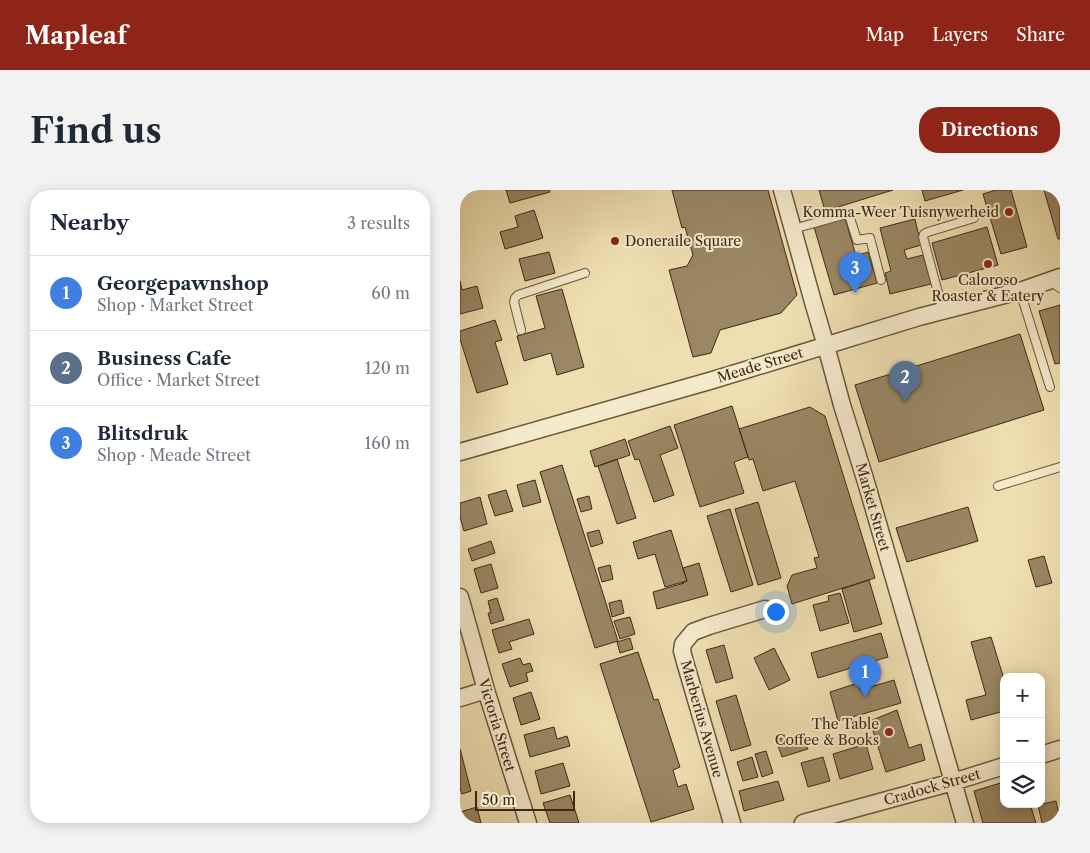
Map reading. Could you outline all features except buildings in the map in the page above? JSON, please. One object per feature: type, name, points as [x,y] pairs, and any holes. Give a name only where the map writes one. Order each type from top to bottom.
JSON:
[{"type":"street","name":"Market Street","points":[[782,190],[842,405],[966,823]]},
{"type":"street","name":"Meade Street","points":[[460,452],[943,311],[1057,282]]},
{"type":"street","name":"Victoria Street","points":[[460,597],[486,690],[528,823]]},
{"type":"street","name":"Marberius Avenue","points":[[732,823],[685,662],[682,651],[683,644],[693,632],[765,609]]},
{"type":"street","points":[[460,698],[486,690]]},
{"type":"street","points":[[1045,754],[1060,750]]},
{"type":"street","name":"Cradock Street","points":[[803,823],[1000,767]]},
{"type":"lane","points":[[793,229],[847,214],[857,240],[870,238],[881,280]]},
{"type":"lane","points":[[943,311],[923,237],[924,234],[974,218]]},
{"type":"lane","points":[[521,330],[514,298],[518,295],[585,273]]},
{"type":"lane","points":[[1020,291],[1050,386]]},
{"type":"lane","points":[[998,486],[1060,467]]},
{"type":"place","name":"Komma-Weer Tuisnywerheid","points":[[1009,212]]},
{"type":"place","name":"Doneraile Square","points":[[615,241]]},
{"type":"place","name":"Caloroso Roaster & Eatery","points":[[988,264]]},
{"type":"place","name":"Blitsdruk","points":[[855,293]]},
{"type":"place","name":"Business Cafe","points":[[905,402]]},
{"type":"place","name":"Georgepawnshop","points":[[865,697]]},
{"type":"place","name":"The Table Coffee & Books","points":[[889,732]]}]
